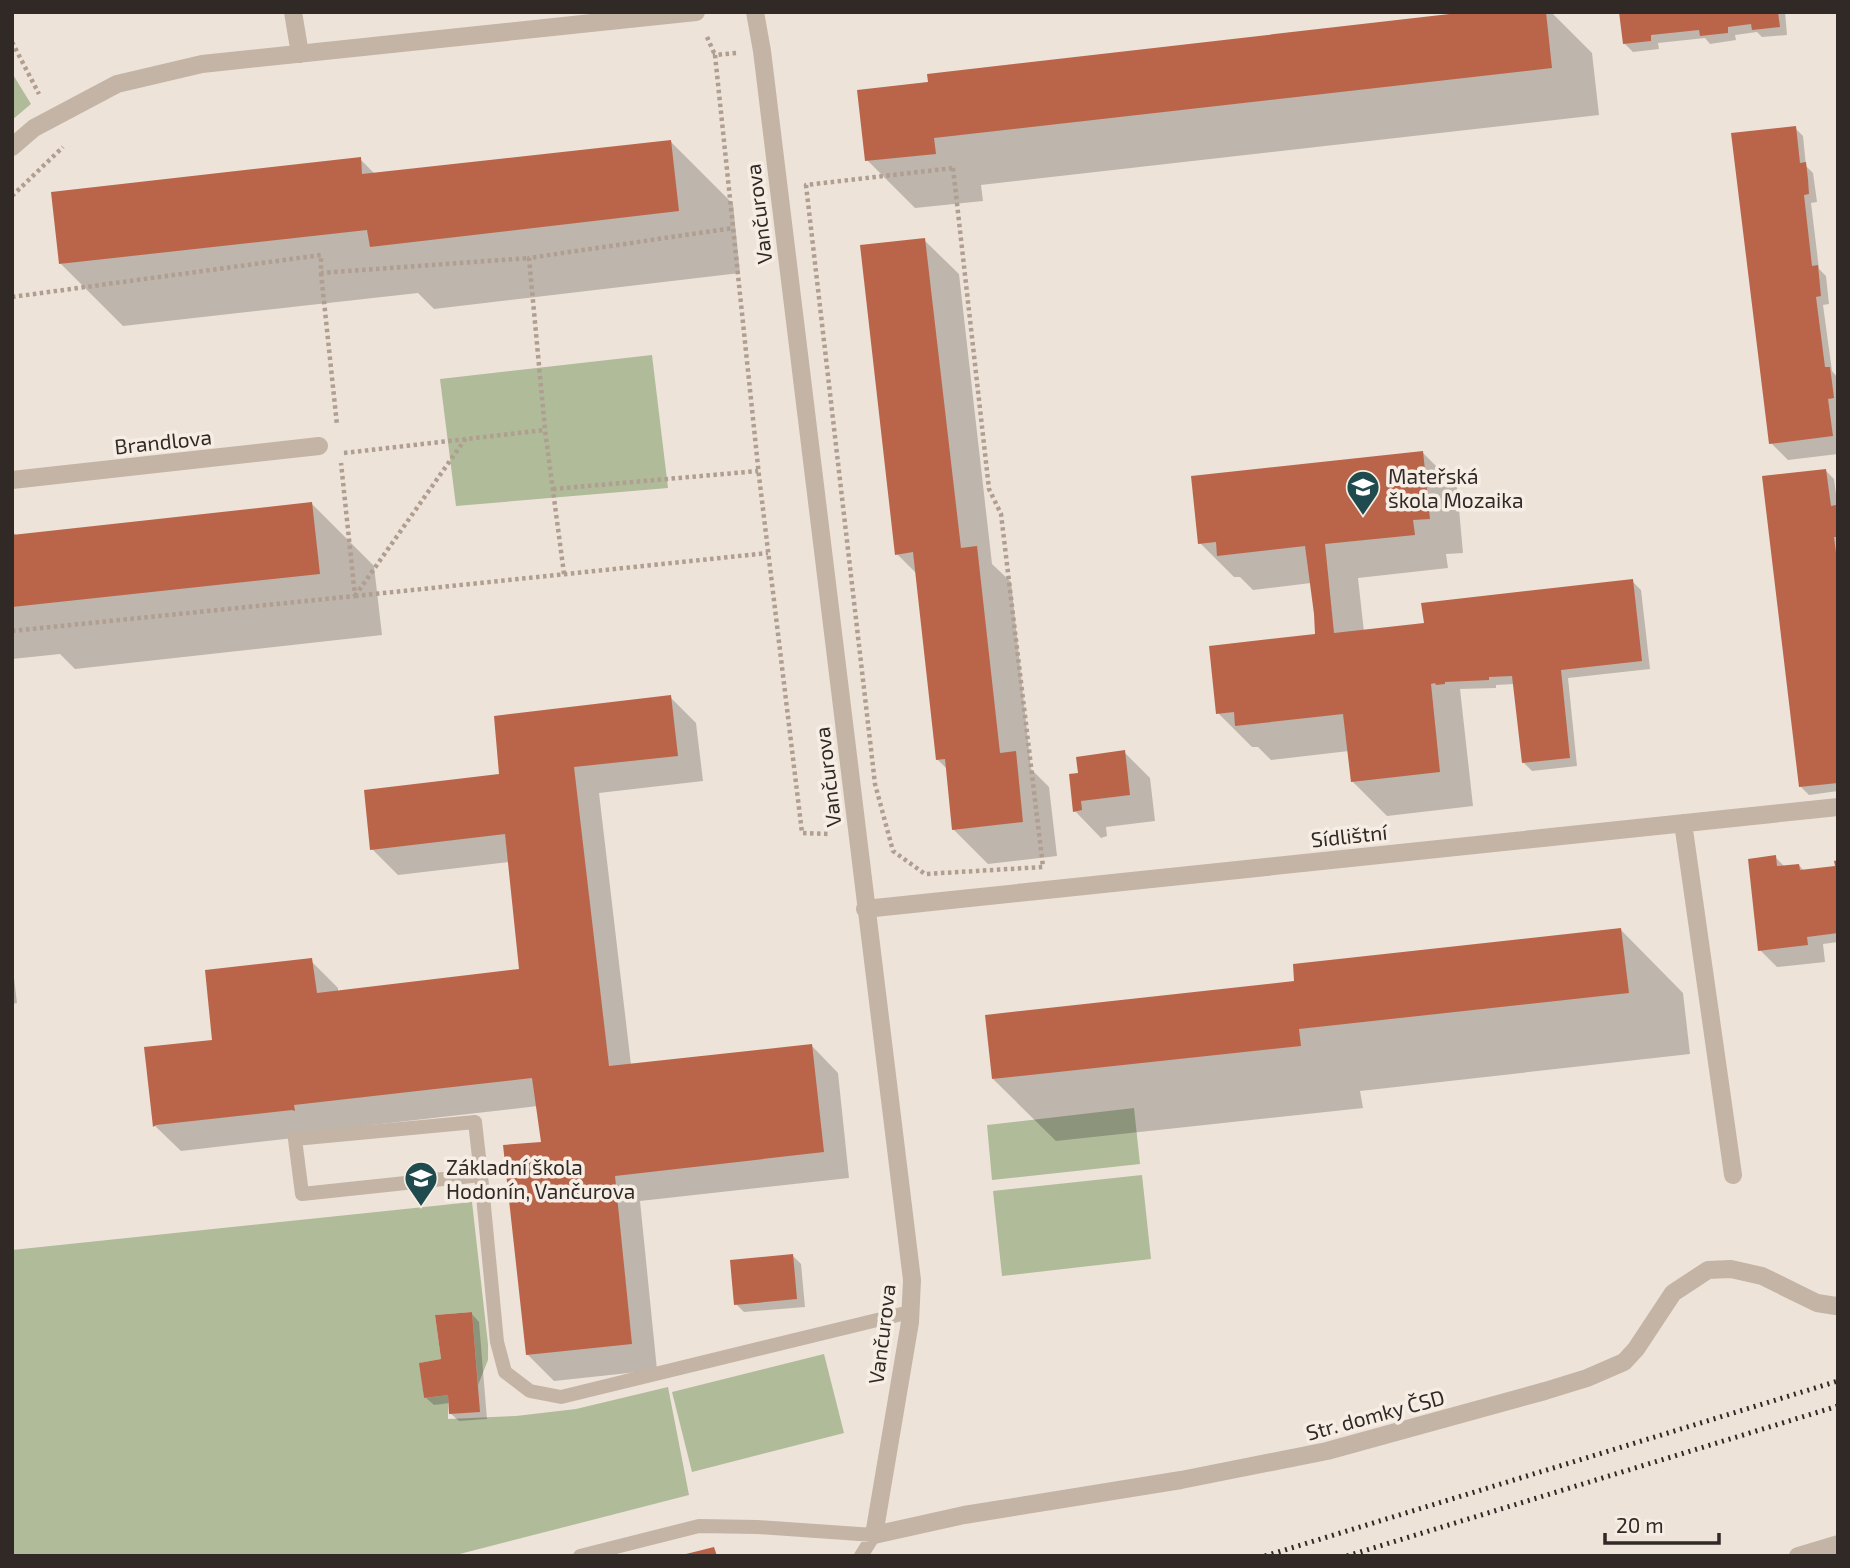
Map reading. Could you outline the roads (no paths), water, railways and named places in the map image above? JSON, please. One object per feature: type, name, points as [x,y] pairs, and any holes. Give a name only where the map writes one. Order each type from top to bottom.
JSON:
[{"type":"street","points":[[293,12],[300,54]]},
{"type":"street","name":"Vančurova","points":[[755,12],[912,1280],[910,1312],[874,1535]]},
{"type":"street","points":[[12,147],[34,128],[117,84],[202,64],[699,20]]},
{"type":"street","name":"Brandlova","points":[[12,480],[319,446]]},
{"type":"street","name":"Sídlištní","points":[[865,909],[1838,807]]},
{"type":"street","points":[[1684,823],[1732,1175]]},
{"type":"street","name":"Str. domky ČSD","points":[[874,1535],[964,1516],[1168,1482],[1327,1451],[1587,1378],[1624,1362],[1636,1349],[1673,1293],[1708,1270],[1731,1269],[1762,1276],[1817,1303],[1836,1306]]},
{"type":"street","points":[[1798,1556],[1838,1544]]},
{"type":"lane","points":[[481,1175],[302,1194],[295,1139],[475,1122],[481,1175],[497,1342],[505,1372],[530,1391],[561,1397],[910,1312]]},
{"type":"lane","points":[[580,1556],[699,1526],[874,1535],[862,1556]]},
{"type":"railway","points":[[1265,1556],[1838,1381]]},
{"type":"railway","points":[[1347,1556],[1838,1406]]},
{"type":"place","name":"Mateřská škola Mozaika","points":[[1363,517]]},
{"type":"place","name":"Základní škola Hodonín, Vančurova","points":[[421,1208]]}]
